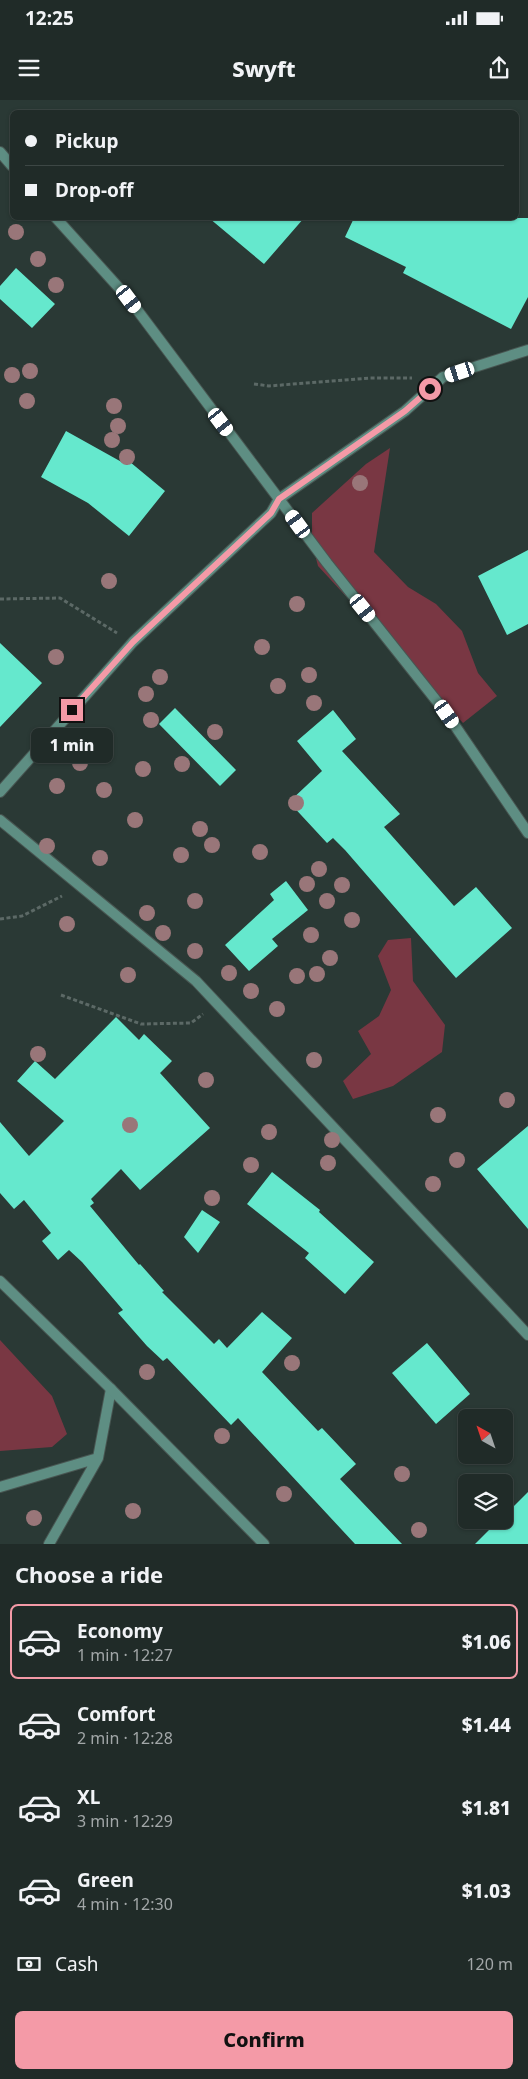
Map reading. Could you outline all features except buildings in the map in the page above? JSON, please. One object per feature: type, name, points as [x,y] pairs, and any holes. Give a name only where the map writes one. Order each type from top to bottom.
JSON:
[{"type":"street","points":[[0,152],[10,164]]},
{"type":"street","points":[[58,220],[129,299],[327,563],[447,714],[528,833]]},
{"type":"street","points":[[0,792],[133,642],[271,513],[279,499],[405,411],[443,377],[528,350]]},
{"type":"street","points":[[0,820],[196,980],[528,1335]]},
{"type":"street","points":[[0,1281],[111,1389],[264,1544]]},
{"type":"street","points":[[49,1544],[98,1458],[111,1389]]},
{"type":"street","points":[[0,1487],[98,1458]]},
{"type":"path","points":[[254,384],[269,386],[370,378],[443,377]]},
{"type":"path","points":[[0,599],[60,598],[133,642]]},
{"type":"path","points":[[0,919],[22,916],[80,887]]},
{"type":"path","points":[[61,994],[141,1024],[191,1023],[217,1002]]},
{"type":"shaded area","points":[[390,448],[374,552],[408,587],[436,604],[462,631],[478,673],[497,696],[463,723],[318,566],[312,543],[312,513],[366,464]]},
{"type":"shaded area","points":[[411,938],[413,981],[445,1025],[442,1052],[393,1086],[353,1099],[343,1081],[371,1054],[358,1031],[379,1016],[391,990],[378,956],[388,940]]},
{"type":"shaded area","points":[[0,1340],[52,1396],[67,1434],[52,1447],[0,1451]]},
{"type":"route","points":[[72,710],[133,642],[271,513],[279,499],[405,411],[430,389]]}]
